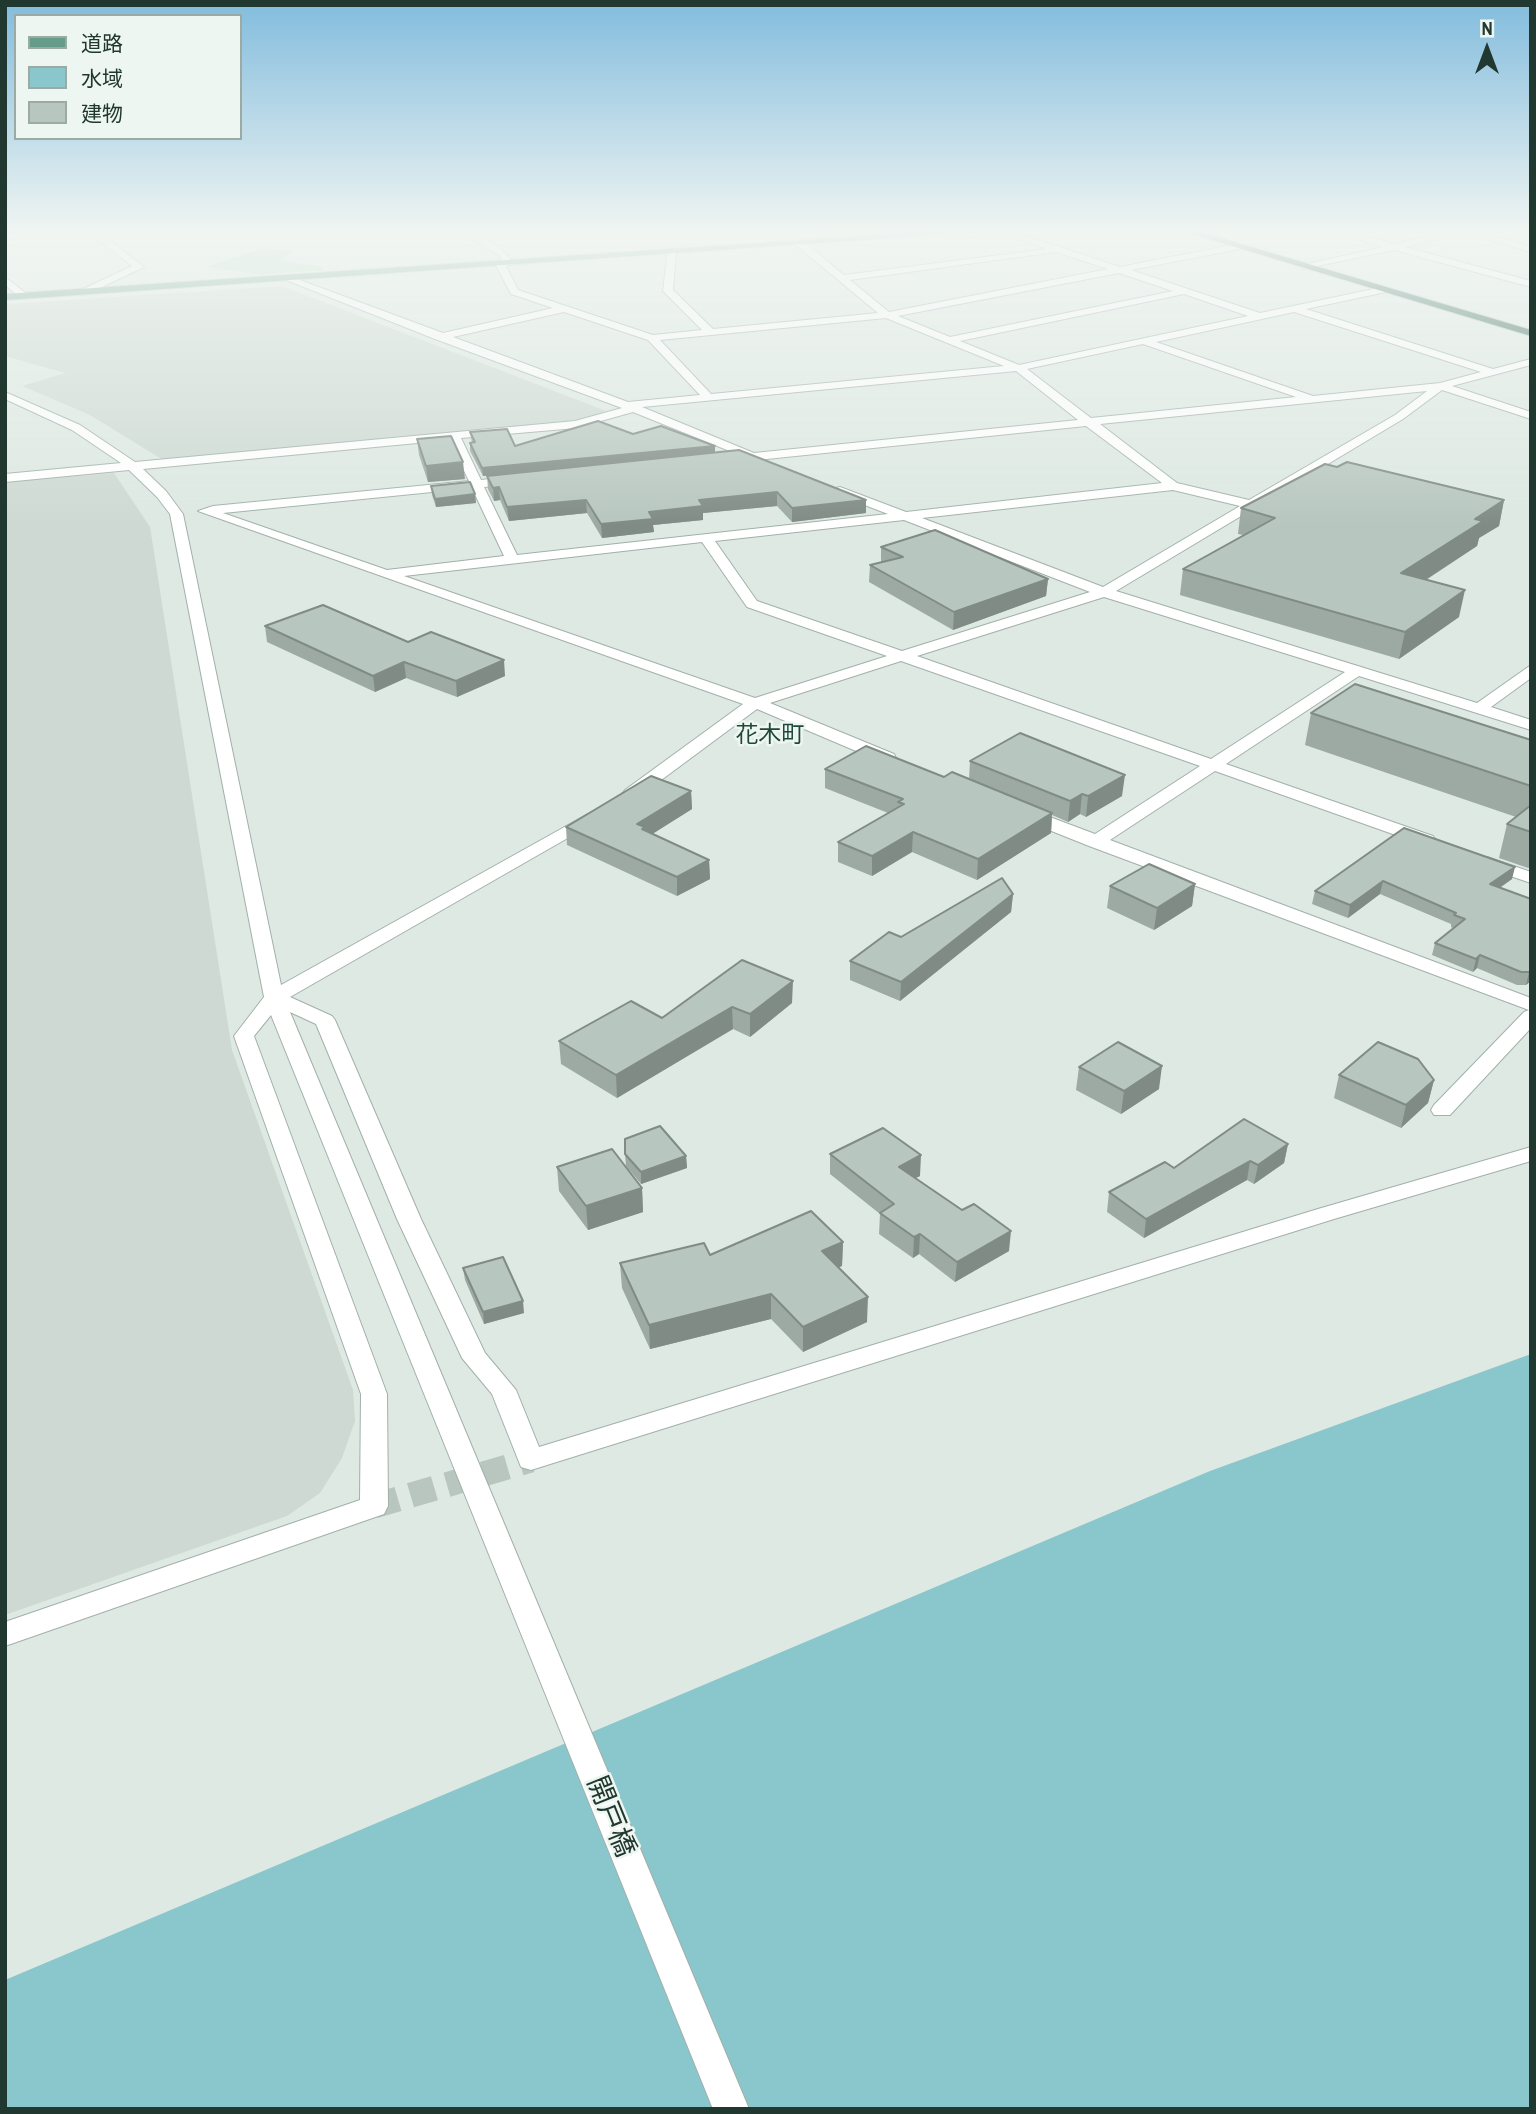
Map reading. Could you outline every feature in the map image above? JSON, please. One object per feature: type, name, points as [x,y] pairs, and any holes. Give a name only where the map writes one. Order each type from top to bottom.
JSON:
[{"type":"highway","points":[[1513,329],[1531,334]]},
{"type":"street","points":[[417,329],[629,407],[779,467]]},
{"type":"street","points":[[439,337],[476,329]]},
{"type":"street","points":[[623,329],[652,338],[735,329]]},
{"type":"street","points":[[921,329],[1018,368],[1173,486]]},
{"type":"street","points":[[950,340],[1005,329]]},
{"type":"street","points":[[5,478],[576,424],[629,407],[707,396],[1018,368],[1197,329]]},
{"type":"street","points":[[1360,329],[1531,378]]},
{"type":"street","points":[[652,338],[707,396]]},
{"type":"street","points":[[1142,340],[1314,400]]},
{"type":"street","points":[[712,461],[1440,386],[1531,362]]},
{"type":"street","points":[[1440,386],[1531,416]]},
{"type":"street","points":[[5,1634],[126,1589],[374,1506],[374,1394],[244,1036],[274,997],[613,807],[755,703],[1104,592],[1440,386]]},
{"type":"street","points":[[5,395],[79,430],[132,466],[166,498],[191,513],[387,573],[755,703],[906,765]]},
{"type":"street","points":[[1341,397],[1364,406]]},
{"type":"street","points":[[454,437],[512,558]]},
{"type":"street","points":[[191,513],[533,478]]},
{"type":"street","points":[[387,573],[1173,486],[1249,504]]},
{"type":"street","points":[[830,487],[1104,592],[1531,725]]},
{"type":"street","name":"開戸橋","points":[[191,513],[274,997],[731,2109]]},
{"type":"street","points":[[706,538],[752,604],[1442,846]]},
{"type":"street","points":[[1479,709],[1531,670]]},
{"type":"street","points":[[1095,842],[1357,671]]},
{"type":"street","points":[[1007,806],[1095,842],[1531,1004]]},
{"type":"street","points":[[1467,855],[1531,878]]},
{"type":"street","points":[[274,997],[324,1020],[414,1230],[475,1358],[503,1390],[531,1460],[1326,1214],[1531,1154]]},
{"type":"street","points":[[1442,1110],[1531,1016]]},
{"type":"shaded area","points":[[5,329],[393,329],[606,411],[576,422],[163,460],[90,415],[22,386],[65,373],[5,356]]},
{"type":"shaded area","points":[[114,473],[150,527],[232,1050],[353,1390],[355,1421],[342,1458],[320,1493],[287,1516],[5,1615],[5,482]]},
{"type":"water","points":[[1531,1354],[1531,2109],[5,2109],[5,1980],[1210,1471]]},
{"type":"building","points":[[598,421],[633,434],[661,426],[715,446],[482,468],[470,443],[475,442],[470,432],[507,429],[515,446]]},
{"type":"building","points":[[451,436],[463,462],[426,466],[417,439]]},
{"type":"building","points":[[739,450],[866,500],[792,508],[777,492],[699,500],[703,506],[649,512],[653,519],[601,524],[586,500],[507,507],[499,487],[493,488],[487,476]]},
{"type":"building","points":[[1347,462],[1504,500],[1475,519],[1483,521],[1401,573],[1465,590],[1405,632],[1183,569],[1275,518],[1241,508],[1325,464],[1337,467]]},
{"type":"building","points":[[470,482],[475,494],[435,499],[431,486]]},
{"type":"building","points":[[935,530],[1048,579],[954,612],[870,565],[903,557],[881,547]]},
{"type":"building","points":[[323,605],[408,642],[431,632],[504,660],[456,681],[404,662],[373,676],[265,626]]},
{"type":"building","points":[[1355,684],[1531,740],[1531,786],[1311,713]]},
{"type":"building","points":[[1020,733],[1125,775],[1088,796],[1082,794],[1070,801],[970,761]]},
{"type":"building","points":[[866,746],[944,777],[952,772],[1052,813],[978,859],[913,832],[872,856],[838,842],[904,804],[898,802],[903,799],[825,769]]},
{"type":"building","points":[[651,776],[691,791],[637,824],[645,827],[642,829],[709,860],[677,877],[566,827]]},
{"type":"building","points":[[1531,805],[1531,832],[1507,824]]},
{"type":"building","points":[[1404,828],[1515,867],[1490,884],[1531,899],[1531,971],[1521,972],[1480,955],[1476,959],[1435,943],[1465,919],[1383,881],[1350,905],[1315,891]]},
{"type":"building","points":[[1149,864],[1195,884],[1157,908],[1110,886]]},
{"type":"building","points":[[1002,878],[1013,894],[901,982],[850,961],[889,932],[901,937]]},
{"type":"building","points":[[742,960],[793,981],[750,1014],[732,1007],[616,1075],[559,1041],[631,1001],[662,1018]]},
{"type":"building","points":[[1118,1042],[1162,1066],[1124,1091],[1079,1067]]},
{"type":"building","points":[[1378,1042],[1418,1059],[1434,1080],[1406,1105],[1339,1075]]},
{"type":"building","points":[[1244,1119],[1288,1144],[1258,1165],[1250,1161],[1146,1219],[1109,1192],[1165,1162],[1174,1168]]},
{"type":"building","points":[[660,1126],[686,1156],[641,1172],[625,1154],[625,1139]]},
{"type":"building","points":[[883,1128],[921,1155],[899,1167],[962,1210],[974,1204],[1011,1231],[957,1262],[920,1234],[914,1237],[880,1213],[894,1204],[830,1154]]},
{"type":"building","points":[[612,1149],[642,1188],[586,1206],[557,1167]]},
{"type":"building","points":[[811,1211],[843,1242],[822,1251],[868,1297],[803,1327],[771,1294],[649,1325],[620,1263],[704,1243],[710,1255]]},
{"type":"building","points":[[503,1257],[523,1301],[483,1312],[463,1268]]},
{"type":"tunnel","points":[[374,1506],[531,1460]]},
{"type":"district","name":"花木町","points":[[770,736]]}]
